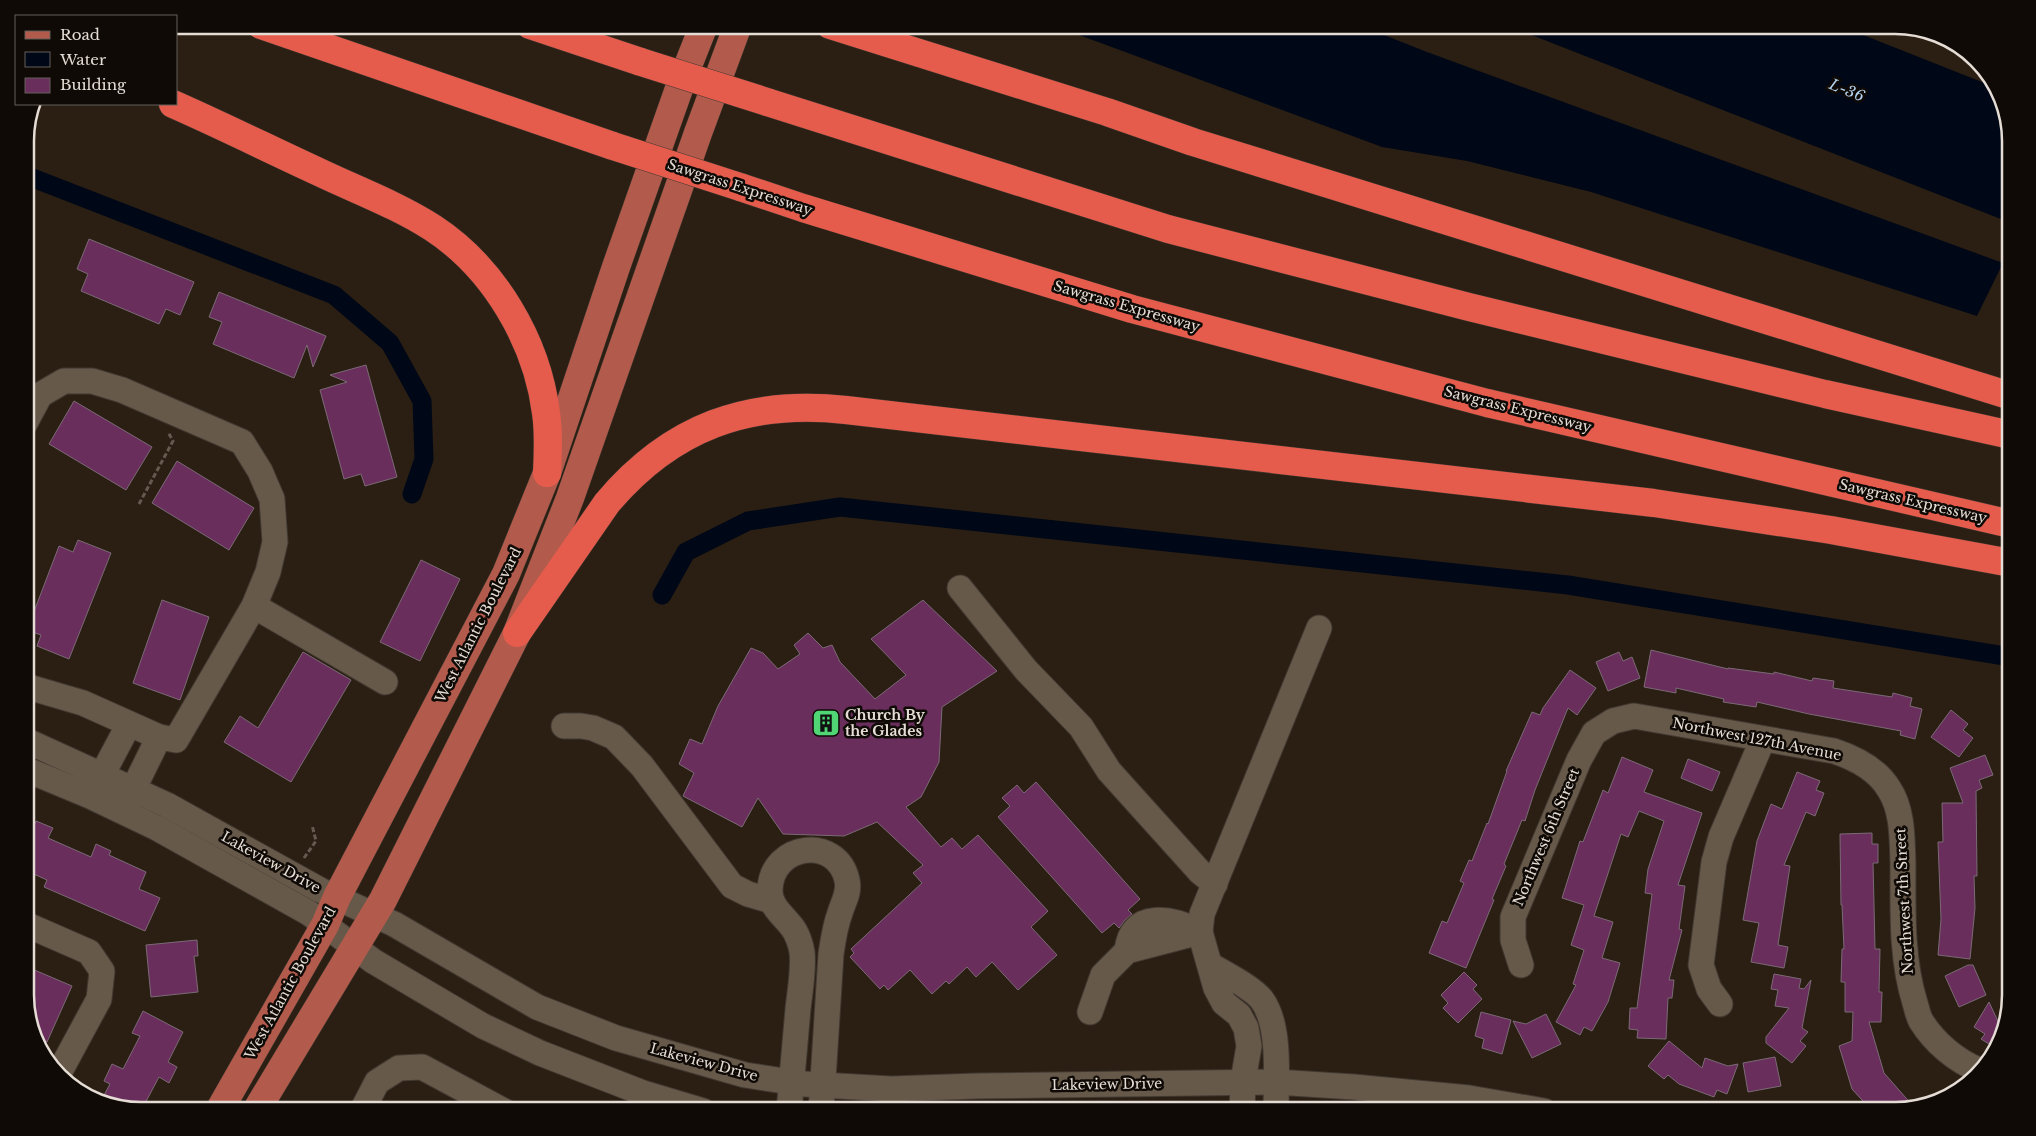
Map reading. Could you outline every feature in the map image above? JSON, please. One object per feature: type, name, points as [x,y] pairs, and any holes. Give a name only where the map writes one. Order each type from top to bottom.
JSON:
[{"type":"highway","name":"Sawgrass Expressway","points":[[287,34],[613,146],[803,208],[1161,317],[1487,403],[2002,522]]},
{"type":"highway","points":[[557,34],[1168,229],[1469,307],[1825,394],[2002,433]]},
{"type":"highway","points":[[859,34],[1107,112],[1222,151],[2002,393]]},
{"type":"highway","points":[[175,105],[406,212],[455,244],[473,261],[504,301],[518,325],[531,354],[543,392],[547,414],[548,473]]},
{"type":"highway","points":[[518,632],[607,503],[620,487],[646,464],[661,452],[704,428],[748,414],[796,407],[838,409],[1645,501],[1831,530],[2002,561]]},
{"type":"main road","name":"West Atlantic Boulevard","points":[[224,1102],[325,925],[336,897],[506,574],[548,473],[616,267],[681,83],[700,34]]},
{"type":"main road","points":[[261,1102],[374,915],[518,632],[570,498],[735,34]]},
{"type":"street","points":[[34,406],[40,395],[64,381],[92,381],[122,390],[242,442],[260,471],[272,499],[275,533],[275,542],[268,572],[254,606],[176,740],[159,737],[83,703],[34,689]]},
{"type":"street","points":[[960,588],[1026,670],[1081,728],[1109,771],[1200,872],[1215,884]]},
{"type":"street","points":[[254,606],[385,682]]},
{"type":"street","points":[[1242,1102],[1243,1081],[1249,1046],[1246,1028],[1239,1015],[1224,1003],[1216,988],[1200,932],[1202,914],[1320,628]]},
{"type":"street","name":"Northwest 127th Avenue","points":[[1613,721],[1634,716],[1834,751],[1855,758],[1872,771],[1889,789]]},
{"type":"street","name":"Northwest 6th Street","points":[[1521,964],[1512,940],[1513,917],[1578,760],[1594,733],[1613,721]]},
{"type":"street","points":[[96,785],[129,724]]},
{"type":"street","points":[[564,726],[593,728],[614,737],[642,766],[732,886],[748,894],[772,901]]},
{"type":"street","points":[[128,800],[159,737]]},
{"type":"street","points":[[1720,1004],[1709,989],[1701,966],[1714,862],[1721,837],[1763,739]]},
{"type":"street","name":"Lakeview Drive","points":[[34,746],[96,785],[128,800],[165,833],[292,904],[325,925],[373,961],[475,1021],[532,1049],[643,1093],[673,1102]]},
{"type":"street","name":"Lakeview Drive","points":[[34,770],[96,785]]},
{"type":"street","name":"Northwest 7th Street","points":[[1889,789],[1898,812],[1902,836],[1904,943],[1910,986],[1920,1020],[1934,1038],[1952,1054],[1974,1067]]},
{"type":"street","name":"Lakeview Drive","points":[[128,800],[167,805],[336,897],[394,924],[537,1007],[625,1041],[745,1076],[792,1083],[892,1089],[1243,1081],[1276,1082],[1354,1087],[1492,1102]]},
{"type":"street","points":[[789,1102],[802,973],[802,950],[794,928],[777,911],[772,901],[770,890],[774,870],[786,857],[808,849],[826,853],[840,865],[847,880],[847,897],[840,912],[834,935],[821,1102]]},
{"type":"street","points":[[1090,1012],[1103,975],[1127,951],[1128,940],[1132,933],[1142,924],[1157,919],[1173,921],[1200,932]]},
{"type":"street","points":[[34,928],[89,952],[102,971],[98,999],[62,1068]]},
{"type":"street","points":[[1210,965],[1261,999],[1272,1021],[1276,1102]]},
{"type":"street","points":[[367,1102],[377,1082],[399,1068],[422,1067],[487,1102]]},
{"type":"path","points":[[138,504],[173,442],[164,424]]},
{"type":"path","points":[[304,859],[316,841],[312,825]]},
{"type":"water","points":[[1076,34],[1382,34],[2002,263],[2002,265],[1977,316],[1591,192],[1467,161],[1382,147]]},
{"type":"water","name":"L-36","points":[[1529,34],[1861,34],[1985,83],[1997,106],[2002,134],[2002,219]]},
{"type":"building","points":[[89,239],[194,282],[180,315],[166,309],[159,324],[81,291],[88,274],[77,269]]},
{"type":"building","points":[[219,292],[326,336],[313,367],[307,345],[294,378],[213,344],[222,322],[209,317]]},
{"type":"building","points":[[366,365],[397,477],[365,486],[361,474],[344,479],[320,390],[347,382],[330,375]]},
{"type":"building","points":[[74,401],[152,447],[126,490],[49,444]]},
{"type":"building","points":[[177,461],[254,508],[229,550],[152,503]]},
{"type":"building","points":[[78,540],[111,553],[69,659],[37,646],[41,635],[34,632],[34,612],[59,546],[73,552]]},
{"type":"building","points":[[421,560],[460,579],[420,661],[380,642]]},
{"type":"building","points":[[162,600],[209,617],[180,700],[133,683]]},
{"type":"building","name":"Church By the Glades","points":[[923,600],[997,671],[942,707],[939,762],[921,797],[906,807],[941,847],[952,838],[962,849],[978,835],[1048,911],[1031,927],[1057,955],[1018,990],[992,962],[976,977],[967,967],[949,984],[946,981],[932,994],[910,970],[888,990],[884,985],[880,989],[850,957],[854,953],[851,949],[922,883],[913,873],[923,865],[877,822],[844,836],[783,834],[758,798],[742,827],[683,796],[694,773],[679,764],[690,739],[702,744],[718,706],[751,648],[763,653],[778,669],[800,654],[794,645],[808,633],[823,648],[832,645],[840,662],[875,699],[906,675],[871,639]]},
{"type":"building","points":[[1651,650],[1728,669],[1774,674],[1774,672],[1812,681],[1813,678],[1834,681],[1833,688],[1892,697],[1893,693],[1912,698],[1910,706],[1922,709],[1915,739],[1900,735],[1901,731],[1757,702],[1756,707],[1723,702],[1724,699],[1676,688],[1676,693],[1644,687]]},
{"type":"building","points":[[303,652],[351,680],[291,782],[224,742],[240,716],[258,728]]},
{"type":"building","points":[[1619,652],[1623,661],[1632,657],[1640,678],[1608,691],[1596,662]]},
{"type":"building","points":[[1570,670],[1596,688],[1577,715],[1568,708],[1535,790],[1525,821],[1522,820],[1504,864],[1506,866],[1492,899],[1494,900],[1466,968],[1429,953],[1442,921],[1447,923],[1464,883],[1460,881],[1469,860],[1472,861],[1488,824],[1506,771],[1532,712],[1540,715]]},
{"type":"building","points":[[1951,710],[1968,724],[1963,730],[1973,738],[1959,757],[1931,737]]},
{"type":"building","points":[[1985,755],[1993,775],[1979,780],[1982,788],[1976,791],[1977,876],[1974,876],[1975,908],[1970,959],[1938,955],[1941,919],[1938,842],[1943,842],[1942,803],[1963,803],[1950,768]]},
{"type":"building","points":[[1622,757],[1653,770],[1644,792],[1702,813],[1678,885],[1685,886],[1679,929],[1682,930],[1669,980],[1674,980],[1672,998],[1668,998],[1666,1039],[1637,1038],[1638,1030],[1629,1029],[1630,1008],[1637,1008],[1652,894],[1645,893],[1648,869],[1664,821],[1639,811],[1628,837],[1621,834],[1594,916],[1613,922],[1602,958],[1620,963],[1608,1002],[1592,1031],[1584,1027],[1580,1035],[1556,1022],[1576,985],[1573,984],[1584,950],[1571,945],[1584,905],[1562,898],[1580,841],[1583,842],[1603,790],[1608,793]]},
{"type":"building","points":[[1688,759],[1720,772],[1712,791],[1681,778]]},
{"type":"building","points":[[1797,772],[1820,781],[1816,790],[1824,793],[1815,816],[1806,812],[1784,865],[1790,866],[1778,945],[1788,947],[1784,968],[1751,962],[1759,923],[1743,920],[1757,841],[1771,804],[1782,809]]},
{"type":"building","points":[[1036,782],[1140,899],[1128,910],[1132,914],[1119,928],[1114,923],[1102,933],[998,817],[1010,806],[1002,798],[1017,785],[1024,793]]},
{"type":"building","points":[[36,821],[53,828],[48,838],[91,857],[96,844],[111,851],[109,855],[146,872],[139,889],[160,898],[145,931],[44,887],[47,880],[34,874],[34,826]]},
{"type":"building","points":[[1872,833],[1872,844],[1878,844],[1878,863],[1873,863],[1875,949],[1880,949],[1879,992],[1882,992],[1881,1022],[1869,1022],[1884,1073],[1909,1101],[1864,1102],[1852,1089],[1839,1046],[1852,1041],[1853,1012],[1845,1012],[1845,982],[1841,982],[1842,949],[1844,949],[1840,834]]},
{"type":"building","points":[[197,940],[198,956],[194,956],[198,992],[151,997],[146,945]]},
{"type":"building","points":[[1968,965],[1973,965],[1986,995],[1959,1007],[1945,976]]},
{"type":"building","points":[[34,970],[72,986],[47,1042],[44,1041],[39,1030],[34,1002]]},
{"type":"building","points":[[1464,972],[1477,985],[1473,989],[1482,999],[1458,1023],[1443,1008],[1448,1003],[1441,995]]},
{"type":"building","points":[[1774,974],[1801,979],[1799,988],[1804,989],[1811,980],[1802,1028],[1808,1032],[1800,1041],[1806,1046],[1792,1063],[1766,1043],[1766,1037],[1789,1008],[1775,1006],[1778,990],[1771,989]]},
{"type":"building","points":[[1989,1002],[1999,1023],[1990,1045],[1981,1039],[1985,1034],[1974,1027]]},
{"type":"building","points":[[143,1011],[183,1032],[168,1062],[177,1067],[169,1083],[159,1077],[146,1102],[113,1099],[104,1096],[110,1084],[104,1081],[112,1064],[123,1069],[140,1036],[132,1033]]},
{"type":"building","points":[[1481,1012],[1511,1020],[1502,1054],[1482,1048],[1484,1039],[1475,1036]]},
{"type":"building","points":[[1546,1014],[1561,1044],[1532,1058],[1513,1021],[1526,1024]]},
{"type":"building","points":[[1669,1041],[1702,1068],[1705,1058],[1728,1066],[1738,1064],[1727,1094],[1717,1090],[1714,1097],[1679,1084],[1668,1075],[1664,1079],[1648,1066]]},
{"type":"building","points":[[1775,1057],[1781,1086],[1748,1092],[1743,1063]]},
{"type":"waterway","points":[[34,178],[334,295],[390,343],[422,401],[424,459],[412,494]]},
{"type":"waterway","points":[[662,595],[686,552],[748,521],[840,507],[1568,585],[2002,656]]},
{"type":"place","name":"Church By the Glades","points":[[826,723]]}]
